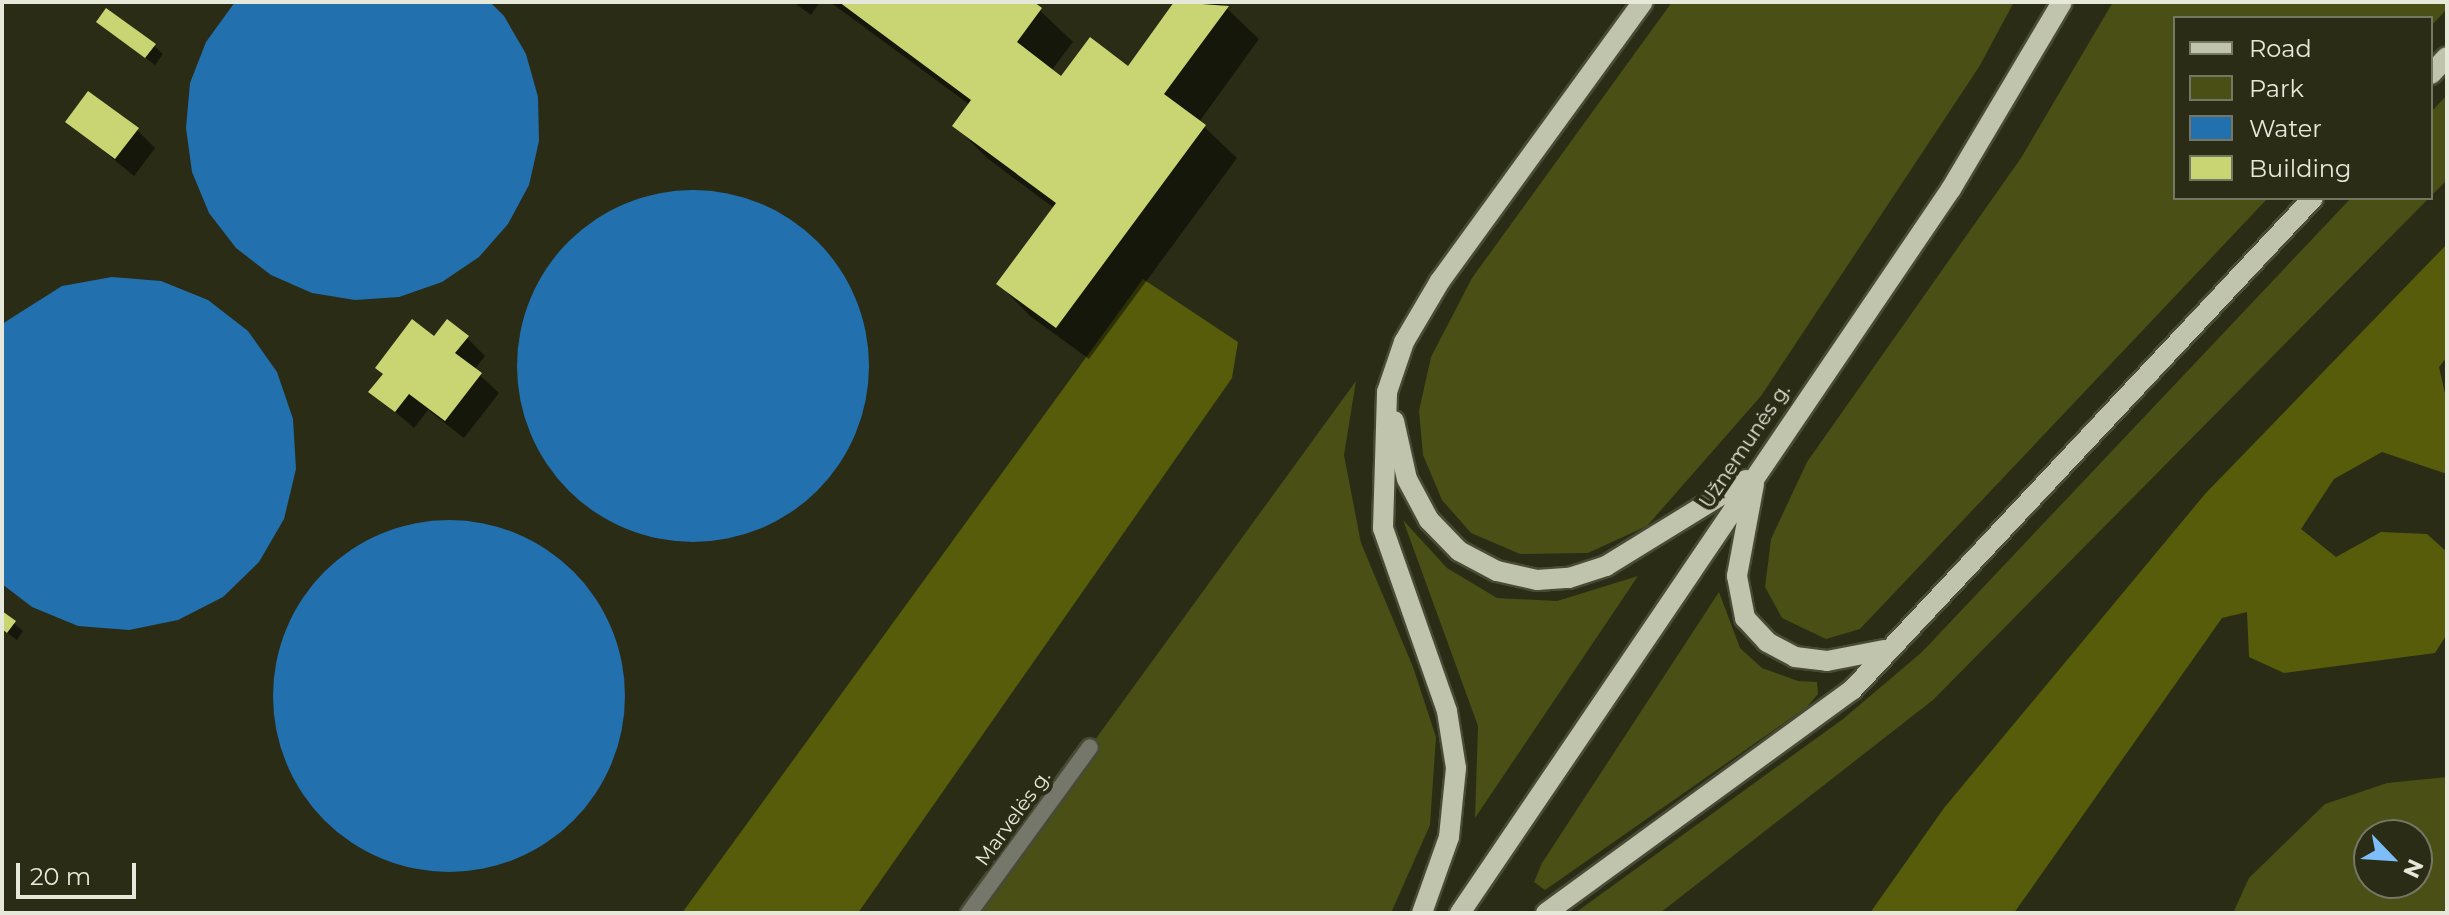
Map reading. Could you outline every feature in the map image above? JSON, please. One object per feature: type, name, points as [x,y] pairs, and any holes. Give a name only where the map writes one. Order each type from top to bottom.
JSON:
[{"type":"main road","points":[[1422,913],[1449,837],[1456,768],[1447,711],[1383,528],[1387,392],[1404,342],[1440,281],[1643,2]]},
{"type":"main road","name":"Užnemunės g.","points":[[1460,913],[1951,189],[2062,2]]},
{"type":"main road","points":[[2433,72],[2447,57]]},
{"type":"main road","points":[[1546,913],[1803,729],[1852,690],[1884,650],[2311,200]]},
{"type":"main road","points":[[1387,392],[1407,479],[1429,520],[1459,551],[1497,571],[1537,580],[1569,578],[1606,566],[1756,473]]},
{"type":"main road","points":[[1756,473],[1737,576],[1745,618],[1767,642],[1795,657],[1827,661],[1884,650]]},
{"type":"street","name":"Marvelės g.","points":[[969,913],[1090,747]]},
{"type":"green space","points":[[1672,2],[2014,2],[1979,67],[1761,396],[1647,526],[1588,553],[1520,554],[1471,533],[1442,500],[1423,455],[1419,411],[1431,357],[1472,278]]},
{"type":"green space","points":[[2113,2],[2447,2],[2447,9],[2433,24],[2433,16],[2173,16],[2173,200],[2266,200],[1860,629],[1826,639],[1782,618],[1765,587],[1771,539],[1807,462],[2021,158]]},
{"type":"green space","points":[[2447,95],[2447,180],[2433,194],[2433,110]]},
{"type":"green space","points":[[2349,200],[2427,200],[1933,700],[1660,913],[1575,913],[1843,719],[1922,652]]},
{"type":"green space","points":[[2447,244],[2447,357],[2439,367],[2447,402],[2447,474],[2382,452],[2334,479],[2301,529],[2336,557],[2381,532],[2427,534],[2447,552],[2447,634],[2435,653],[2284,673],[2249,657],[2247,612],[2222,618],[2014,913],[1870,913],[1944,808],[2205,494]]},
{"type":"green space","points":[[1143,279],[1238,342],[1232,378],[858,913],[682,913]]},
{"type":"green space","points":[[1356,381],[1344,455],[1361,543],[1413,667],[1436,737],[1430,825],[1391,913],[969,913]]},
{"type":"green space","points":[[1403,520],[1447,568],[1497,598],[1557,601],[1638,576],[1475,818],[1478,726]]},
{"type":"green space","points":[[1719,592],[1740,648],[1762,668],[1798,681],[1817,682],[1818,694],[1807,707],[1545,890],[1534,882],[1542,863]]},
{"type":"green space","points":[[2447,777],[2447,913],[2233,913],[2249,878],[2325,804],[2387,783]]},
{"type":"water","points":[[235,2],[490,2],[504,16],[526,54],[538,97],[539,141],[529,185],[508,224],[479,257],[442,282],[399,297],[355,300],[312,293],[271,275],[236,248],[209,213],[192,172],[186,128],[190,83],[206,42]]},
{"type":"water","points":[[693,190],[727,194],[760,204],[791,220],[817,242],[839,268],[855,299],[865,332],[869,366],[865,400],[855,433],[839,464],[817,490],[791,512],[760,528],[727,538],[693,542],[659,538],[626,528],[595,512],[569,490],[547,464],[531,433],[521,400],[517,366],[521,332],[531,299],[547,268],[569,242],[595,220],[626,204],[659,194]]},
{"type":"water","points":[[112,277],[161,281],[208,300],[248,331],[277,372],[293,419],[296,469],[284,519],[259,562],[223,597],[178,620],[129,630],[78,626],[32,607],[2,584],[2,324],[62,286]]},
{"type":"water","points":[[449,520],[500,528],[532,541],[561,560],[585,584],[604,613],[617,645],[625,696],[617,747],[604,779],[585,808],[561,832],[532,851],[500,864],[449,872],[398,864],[366,851],[337,832],[313,808],[294,779],[281,747],[273,696],[281,645],[294,613],[313,584],[337,560],[366,541],[398,528]]},
{"type":"building","points":[[839,2],[1034,2],[1042,8],[1017,42],[1061,76],[1090,37],[1128,66],[1174,2],[1229,6],[1164,94],[1206,125],[1056,328],[996,284],[1056,203],[952,126],[971,100]]},
{"type":"building","points":[[106,8],[156,44],[145,58],[96,22]]},
{"type":"building","points":[[88,91],[139,128],[115,159],[65,122]]},
{"type":"building","points":[[412,319],[434,336],[447,319],[469,336],[455,353],[482,373],[445,421],[409,394],[395,412],[368,392],[383,374],[375,368]]},
{"type":"building","points":[[2,611],[16,621],[7,633],[2,629]]}]
